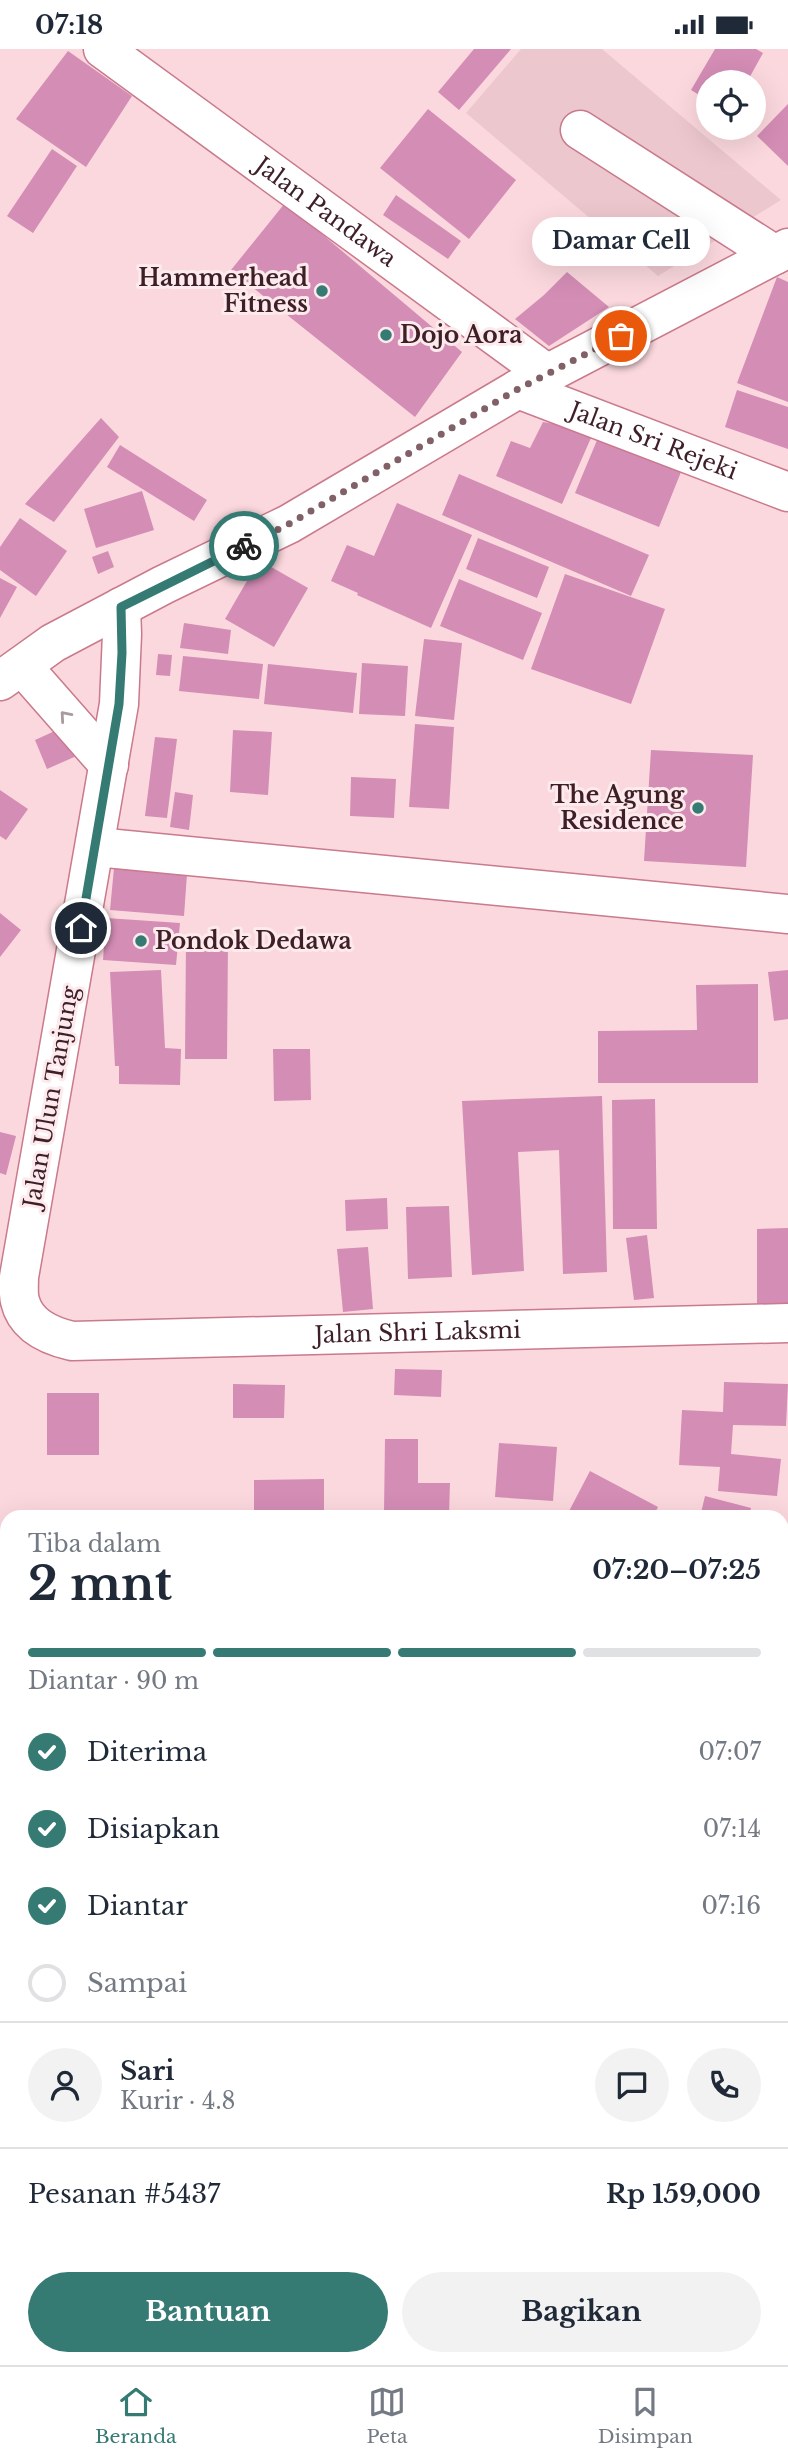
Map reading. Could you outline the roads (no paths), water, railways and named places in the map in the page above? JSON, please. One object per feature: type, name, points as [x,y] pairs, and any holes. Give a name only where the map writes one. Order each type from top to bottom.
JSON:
[{"type":"main road","name":"Jalan Pandawa","points":[[103,49],[533,382]]},
{"type":"main road","points":[[580,130],[781,251]]},
{"type":"main road","points":[[109,765],[11,674],[53,643],[289,524],[533,382],[781,251]]},
{"type":"main road","name":"Jalan Sri Rejeki","points":[[533,382],[788,492]]},
{"type":"main road","name":"Jalan Ulun Tanjung","points":[[49,1335],[32,1322],[20,1301],[19,1277],[119,704],[121,607]]},
{"type":"main road","points":[[96,847],[788,914]]},
{"type":"main road","name":"Jalan Shri Laksmi","points":[[49,1335],[72,1341],[788,1323]]},
{"type":"place","name":"Hammerhead Fitness","points":[[322,291]]},
{"type":"place","name":"Dojo Aora","points":[[386,335]]},
{"type":"place","name":"Damar Cell","points":[[621,336]]},
{"type":"place","name":"The Agung Residence","points":[[698,808]]},
{"type":"place","name":"Pondok Dedawa","points":[[141,941]]}]
